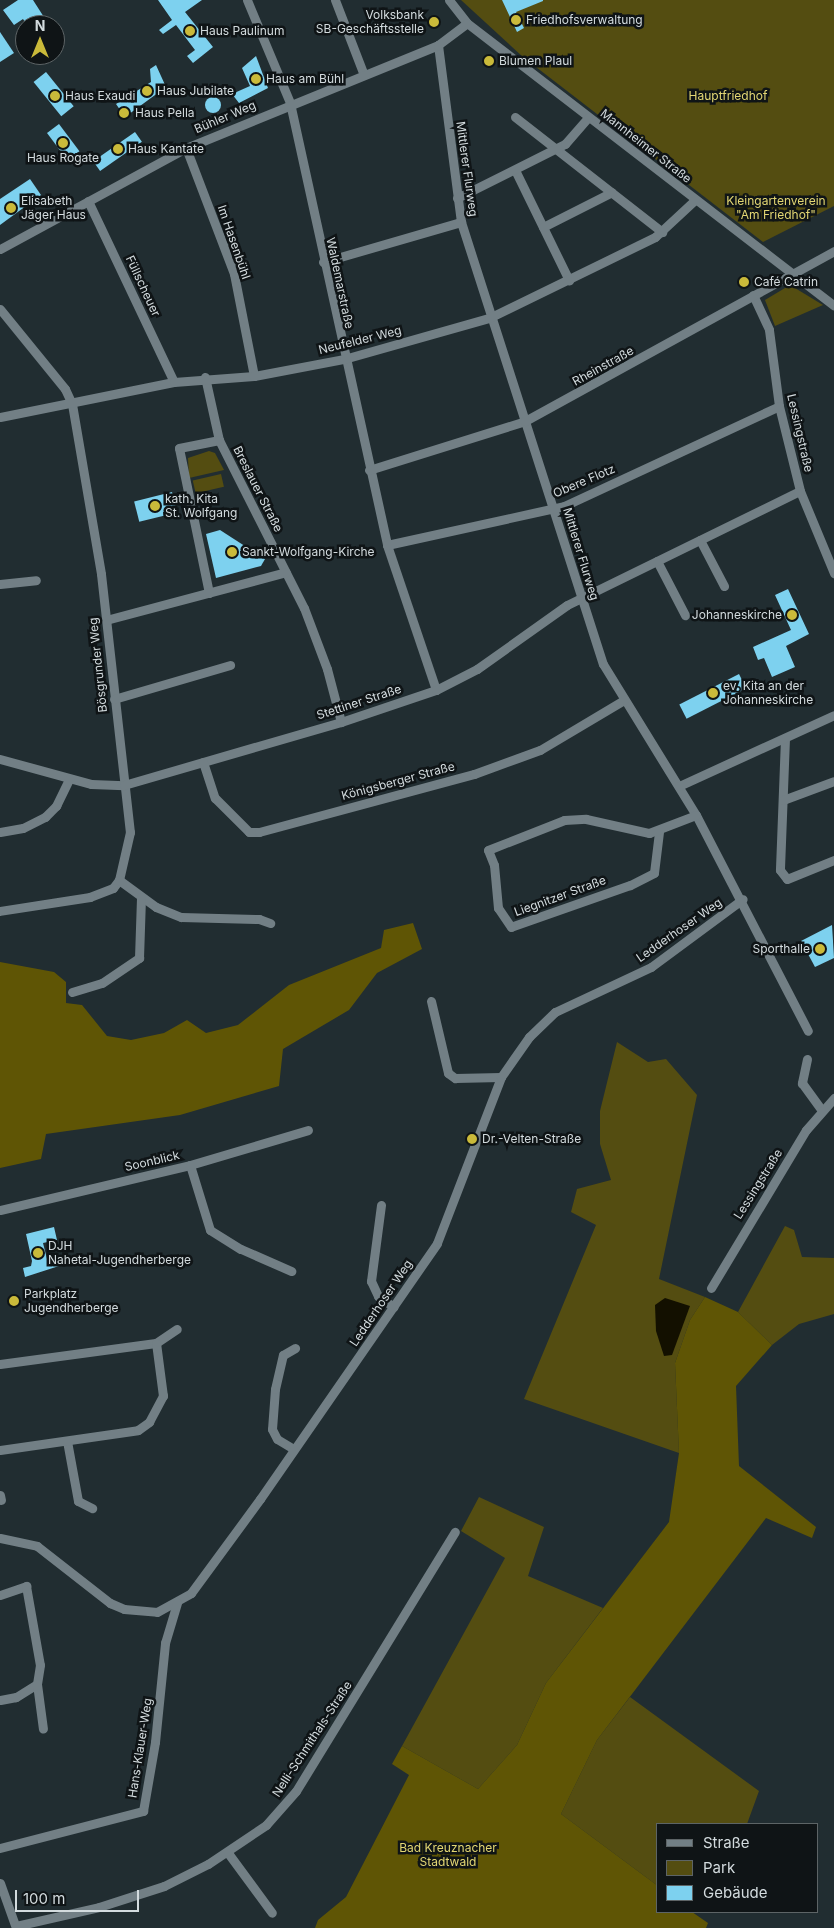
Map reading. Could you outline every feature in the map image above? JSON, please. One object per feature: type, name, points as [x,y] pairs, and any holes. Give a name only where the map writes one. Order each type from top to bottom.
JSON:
[{"type":"street","name":"Waldemarstraße","points":[[247,0],[290,103],[344,359],[387,545],[436,690]]},
{"type":"street","points":[[335,0],[364,74]]},
{"type":"street","name":"Mannheimer Straße","points":[[449,0],[467,23],[695,200],[832,302]]},
{"type":"street","name":"Bühler Weg","points":[[0,249],[186,148],[290,103],[438,44],[467,23]]},
{"type":"street","name":"Mittlerer Flurweg","points":[[438,44],[461,222],[489,318],[526,421],[603,664],[679,786],[743,899],[808,1031]]},
{"type":"street","points":[[515,117],[662,232]]},
{"type":"street","points":[[457,198],[556,149],[588,118]]},
{"type":"street","name":"Im Hasenbühl","points":[[186,148],[234,274],[254,376]]},
{"type":"street","points":[[515,170],[569,280]]},
{"type":"street","points":[[543,227],[612,192]]},
{"type":"street","name":"Neufelder Weg","points":[[0,417],[174,382],[205,377],[254,376],[344,359],[489,318],[569,280],[662,232],[695,200]]},
{"type":"street","name":"Füllscheuer","points":[[88,201],[174,382]]},
{"type":"street","points":[[323,262],[461,222]]},
{"type":"street","name":"Rheinstraße","points":[[369,470],[526,421],[834,251]]},
{"type":"street","name":"Lessingstraße","points":[[753,295],[768,330],[779,406],[800,491],[834,574]]},
{"type":"street","name":"Bösgrunder Weg","points":[[0,309],[64,389],[72,404],[106,620],[130,832],[119,880]]},
{"type":"street","name":"Breslauer Straße","points":[[205,377],[219,440],[286,572],[327,670],[341,722]]},
{"type":"street","name":"Obere Flotz","points":[[387,545],[554,508],[779,406]]},
{"type":"street","points":[[210,593],[179,448],[219,440]]},
{"type":"street","name":"Stettiner Straße","points":[[124,785],[341,722],[436,690],[477,669],[541,621],[581,599],[800,491]]},
{"type":"street","points":[[700,540],[724,586]]},
{"type":"street","points":[[657,562],[684,615]]},
{"type":"street","points":[[106,620],[286,572]]},
{"type":"street","points":[[0,584],[36,580]]},
{"type":"street","points":[[114,699],[230,664]]},
{"type":"street","name":"Königsberger Straße","points":[[203,762],[216,798],[249,832],[259,832],[474,774],[540,750],[624,700]]},
{"type":"street","points":[[679,786],[834,715]]},
{"type":"street","points":[[786,738],[784,800],[778,857],[780,870],[787,880],[834,860]]},
{"type":"street","points":[[0,759],[69,778],[124,785]]},
{"type":"street","points":[[0,832],[23,828],[45,817],[56,806],[69,778]]},
{"type":"street","points":[[784,800],[834,781]]},
{"type":"street","points":[[659,832],[696,815]]},
{"type":"street","name":"Liegnitzer Straße","points":[[574,818],[643,832],[659,832],[654,873],[630,885],[512,927],[498,908],[494,865],[488,850],[574,818]]},
{"type":"street","points":[[0,911],[90,897],[113,888],[119,880],[141,897],[181,917],[259,919],[270,923]]},
{"type":"street","points":[[72,992],[102,983],[139,958],[141,897]]},
{"type":"street","name":"Ledderhoser Weg","points":[[0,1538],[14,1538],[37,1546],[110,1604],[124,1609],[158,1612],[177,1603],[213,1564],[292,1448],[394,1307],[449,1218],[501,1077],[529,1037],[555,1012],[650,967],[743,899]]},
{"type":"street","points":[[431,1001],[448,1073],[455,1078],[501,1077]]},
{"type":"street","points":[[807,1059],[802,1083],[822,1111]]},
{"type":"street","name":"Lessingstraße","points":[[711,1288],[806,1130],[834,1098]]},
{"type":"street","name":"Soonblick","points":[[0,1210],[190,1165],[308,1130]]},
{"type":"street","points":[[190,1165],[210,1230],[241,1249],[291,1271]]},
{"type":"street","points":[[380,1205],[371,1280],[378,1296],[394,1307]]},
{"type":"street","points":[[0,1364],[156,1343],[177,1329]]},
{"type":"street","points":[[0,1450],[138,1430],[149,1422],[163,1396],[156,1343]]},
{"type":"street","points":[[292,1448],[277,1438],[272,1429],[275,1389],[283,1355],[295,1348]]},
{"type":"street","points":[[68,1441],[78,1501],[92,1508]]},
{"type":"street","name":"Nelli-Schmithals-Straße","points":[[16,1927],[137,1896],[228,1853],[266,1826],[292,1796],[455,1532]]},
{"type":"street","points":[[0,1594],[26,1586],[31,1602],[40,1665],[37,1684],[43,1729]]},
{"type":"street","name":"Hans-Klauer-Weg","points":[[0,1848],[143,1810],[155,1742],[165,1642],[177,1603]]},
{"type":"street","points":[[0,1700],[16,1697],[37,1684]]},
{"type":"street","points":[[228,1853],[272,1913]]},
{"type":"street","points":[[0,1883],[16,1927]]},
{"type":"green space","name":"Hauptfriedhof","points":[[461,0],[834,0],[834,206],[763,242],[523,57]]},
{"type":"green space","points":[[790,285],[823,305],[775,326],[765,300]]},
{"type":"green space","points":[[209,451],[215,453],[224,470],[189,478],[188,458]]},
{"type":"green space","points":[[221,474],[224,487],[196,493],[193,481]]},
{"type":"green space","points":[[413,923],[422,949],[377,973],[349,1010],[283,1049],[279,1086],[180,1115],[46,1134],[41,1159],[0,1168],[0,962],[54,972],[66,982],[66,1003],[82,1005],[107,1036],[131,1040],[164,1033],[187,1020],[206,1033],[238,1025],[289,985],[381,948],[384,930]]},
{"type":"green space","points":[[617,1042],[648,1062],[666,1059],[697,1095],[659,1279],[705,1297],[690,1320],[675,1363],[679,1453],[524,1399],[596,1225],[571,1212],[577,1189],[611,1180],[600,1144],[600,1111]]},
{"type":"green space","points":[[785,1226],[794,1230],[802,1257],[834,1258],[834,1314],[799,1324],[772,1345],[738,1312]]},
{"type":"green space","name":"Bad Kreuznacher Stadtwald","points":[[705,1297],[738,1312],[772,1345],[736,1386],[739,1466],[816,1527],[812,1538],[766,1518],[597,1740],[561,1814],[656,1885],[656,1913],[693,1913],[708,1923],[706,1928],[315,1928],[318,1920],[346,1897],[409,1775],[392,1764],[402,1746],[478,1789],[517,1745],[546,1683],[669,1522],[679,1453],[675,1363],[690,1320]]},
{"type":"green space","points":[[479,1497],[544,1527],[528,1576],[603,1608],[546,1683],[517,1745],[478,1789],[402,1746],[505,1558],[461,1531]]},
{"type":"green space","points":[[630,1697],[759,1791],[747,1823],[656,1823],[656,1885],[561,1814],[597,1740]]},
{"type":"shaded area","points":[[665,1298],[690,1306],[672,1355],[664,1356],[656,1331],[655,1305]]},
{"type":"building","points":[[18,0],[33,0],[43,15],[15,15],[14,25],[3,10]]},
{"type":"building","name":"Haus Paulinum","points":[[158,0],[202,0],[185,12],[213,47],[193,63],[187,56],[195,50],[176,25],[163,34],[159,30],[172,20]]},
{"type":"building","name":"Friedhofsverwaltung","points":[[502,0],[543,1],[516,12],[524,28],[517,32]]},
{"type":"building","points":[[0,32],[14,53],[0,62]]},
{"type":"building","name":"Haus am Bühl","points":[[256,56],[268,88],[239,103],[232,94],[250,86],[242,68]]},
{"type":"building","name":"Haus Jubilate","points":[[156,65],[166,87],[125,117],[116,104],[151,82],[150,69]]},
{"type":"building","name":"Haus Exaudi","points":[[46,72],[74,106],[61,116],[34,82]]},
{"type":"building","points":[[210,97],[216,97],[221,102],[219,111],[210,113],[205,108],[205,102]]},
{"type":"building","name":"Haus Rogate","points":[[59,124],[79,151],[67,160],[47,133]]},
{"type":"building","name":"Haus Kantate","points":[[135,132],[142,142],[100,171],[93,161]]},
{"type":"building","name":"Elisabeth Jäger Haus","points":[[30,179],[41,195],[0,225],[0,199]]},
{"type":"building","name":"kath. Kita St. Wolfgang","points":[[172,492],[177,512],[139,522],[134,501]]},
{"type":"building","name":"Sankt-Wolfgang-Kirche","points":[[220,530],[265,559],[261,566],[216,578],[206,534]]},
{"type":"building","name":"Johanneskirche","points":[[788,589],[809,634],[786,646],[795,667],[772,677],[764,658],[758,660],[753,647],[791,630],[775,595]]},
{"type":"building","name":"ev. Kita an der Johanneskirche","points":[[739,674],[746,688],[687,719],[679,704]]},
{"type":"building","name":"Sporthalle","points":[[832,925],[834,958],[815,967],[801,941]]},
{"type":"building","name":"DJH Nahetal-Jugendherberge","points":[[54,1227],[57,1240],[43,1243],[47,1259],[57,1257],[59,1266],[25,1277],[23,1268],[31,1266],[32,1261],[26,1234]]},
{"type":"place","name":"Friedhofsverwaltung","points":[[516,20]]},
{"type":"place","name":"Volksbank SB-Geschäftsstelle","points":[[434,22]]},
{"type":"place","name":"Haus Paulinum","points":[[190,31]]},
{"type":"place","name":"Blumen Plaul","points":[[489,61]]},
{"type":"place","name":"Haus am Bühl","points":[[256,79]]},
{"type":"place","name":"Haus Jubilate","points":[[147,91]]},
{"type":"place","name":"Haus Exaudi","points":[[55,96]]},
{"type":"place","name":"Haus Pella","points":[[124,113]]},
{"type":"place","name":"Haus Rogate","points":[[63,143]]},
{"type":"place","name":"Haus Kantate","points":[[118,149]]},
{"type":"place","name":"Elisabeth Jäger Haus","points":[[11,208]]},
{"type":"place","name":"Café Catrin","points":[[744,282]]},
{"type":"place","name":"kath. Kita St. Wolfgang","points":[[155,506]]},
{"type":"place","name":"Sankt-Wolfgang-Kirche","points":[[232,552]]},
{"type":"place","name":"Johanneskirche","points":[[792,615]]},
{"type":"place","name":"ev. Kita an der Johanneskirche","points":[[713,693]]},
{"type":"place","name":"Sporthalle","points":[[820,949]]},
{"type":"place","name":"Dr.-Velten-Straße","points":[[472,1139]]},
{"type":"place","name":"DJH Nahetal-Jugendherberge","points":[[38,1253]]},
{"type":"place","name":"Parkplatz Jugendherberge","points":[[14,1301]]},
{"type":"park label","name":"Kleingartenverein \"Am Friedhof\"","points":[[776,208]]}]
